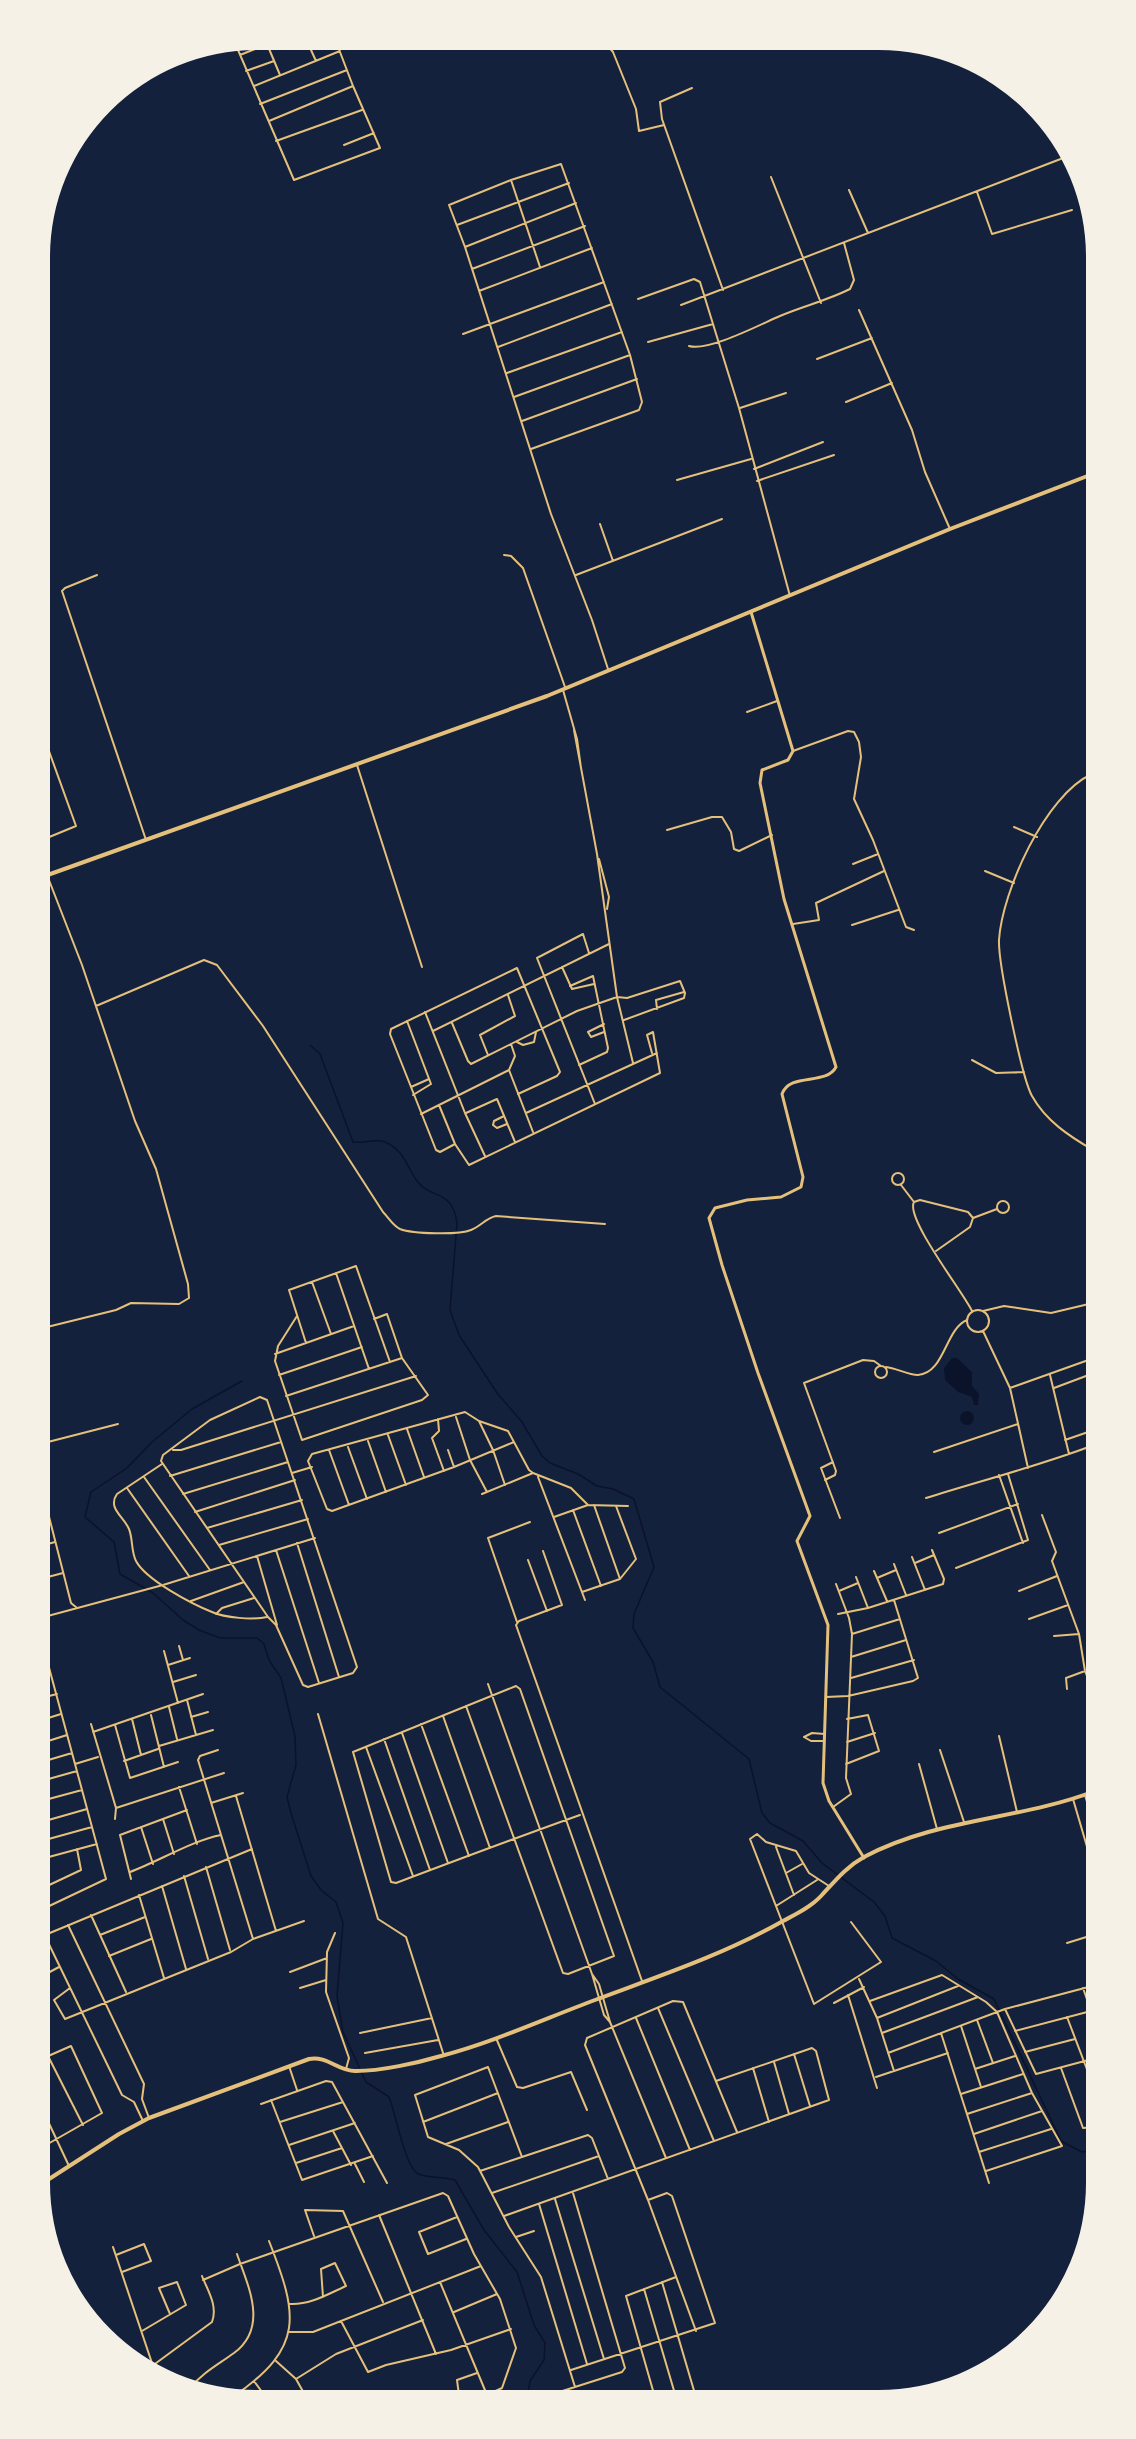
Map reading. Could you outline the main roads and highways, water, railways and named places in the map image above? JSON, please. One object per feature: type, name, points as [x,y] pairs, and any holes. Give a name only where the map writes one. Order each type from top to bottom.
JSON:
[{"type":"main road","points":[[50,874],[564,689],[950,529],[1086,477]]},
{"type":"main road","points":[[50,2178],[149,2118],[289,2066],[320,2058],[357,2071],[444,2055],[496,2038],[699,1961],[782,1922],[808,1908],[820,1898],[834,1879],[864,1858],[937,1829],[1017,1812],[1086,1794]]},
{"type":"water","points":[[952,1358],[957,1358],[972,1372],[972,1386],[979,1394],[978,1405],[974,1405],[972,1397],[958,1392],[945,1380],[944,1368]]},
{"type":"water","points":[[967,1411],[972,1413],[974,1418],[972,1423],[967,1425],[962,1423],[960,1418],[962,1413]]},
{"type":"waterway","points":[[310,1045],[320,1054],[353,1142],[381,1141],[391,1145],[401,1154],[423,1187],[451,1204],[457,1223],[450,1310],[459,1335],[497,1393],[522,1422],[542,1456],[550,1463],[578,1474],[597,1486],[613,1489],[634,1499],[654,1567],[634,1614],[633,1628],[653,1662],[660,1687],[749,1759],[762,1813],[770,1823],[803,1841],[822,1863],[874,1902],[885,1916],[892,1938],[936,1961],[958,1979],[994,1999],[1061,2141],[1082,2152],[1086,2151]]},
{"type":"waterway","points":[[242,1381],[192,1409],[152,1442],[127,1468],[91,1492],[85,1517],[114,1542],[120,1574],[153,1593],[183,1620],[199,1630],[220,1638],[257,1638],[264,1644],[269,1660],[281,1678],[295,1736],[296,1765],[287,1797],[291,1813],[311,1876],[321,1890],[336,1902],[343,1923],[337,1996],[343,2032],[366,2082],[389,2097],[413,2169],[418,2174],[455,2180],[484,2230],[517,2272],[534,2325],[545,2343],[544,2360],[530,2381],[529,2390]]}]
